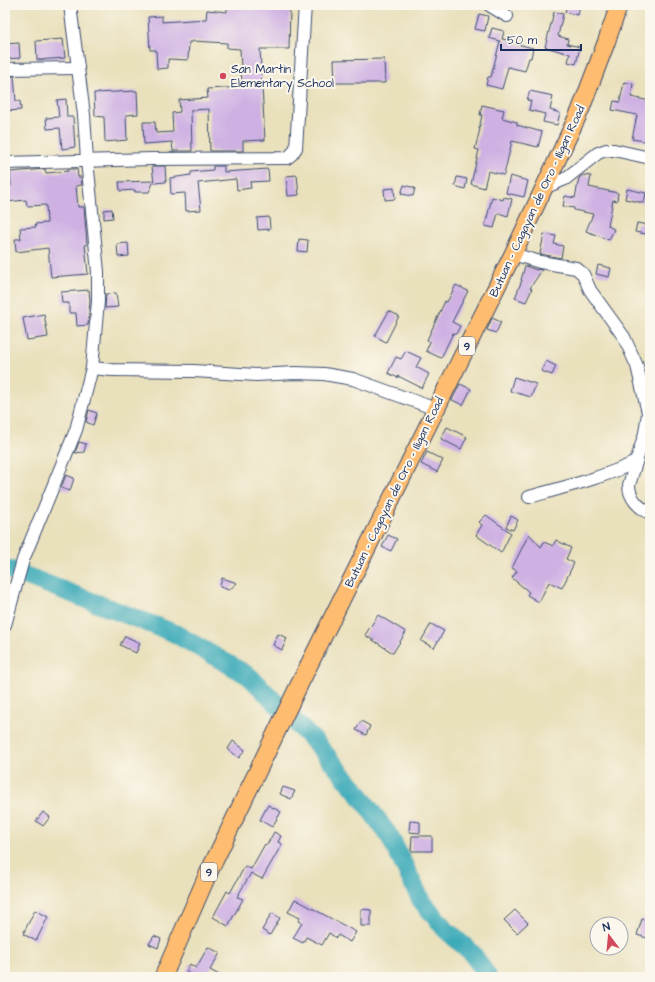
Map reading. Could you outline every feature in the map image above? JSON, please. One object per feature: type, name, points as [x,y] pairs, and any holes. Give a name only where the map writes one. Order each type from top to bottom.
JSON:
[{"type":"highway","name":"Butuan – Cagayan de Oro – Iligan Road","points":[[166,976],[207,876],[301,681],[513,254],[580,111],[606,43],[618,5]]},
{"type":"street","points":[[5,625],[23,560],[76,430],[92,368],[98,301],[98,272],[87,160],[87,138],[70,5]]},
{"type":"street","points":[[5,163],[87,160],[287,158],[296,148],[304,5]]},
{"type":"street","points":[[489,5],[507,16]]},
{"type":"street","points":[[5,69],[78,68]]},
{"type":"street","points":[[544,188],[565,179],[598,153],[606,150],[614,150],[650,158]]},
{"type":"street","points":[[513,254],[540,262],[580,270],[590,290],[624,337],[632,351],[648,413],[645,433],[628,485],[635,503],[650,513]]},
{"type":"street","points":[[92,368],[112,370],[188,370],[256,375],[296,373],[324,374],[352,379],[436,409]]},
{"type":"street","points":[[529,497],[585,482],[636,462]]},
{"type":"building","points":[[227,5],[290,5],[289,49],[260,49],[265,140],[243,141],[243,151],[210,151],[209,109],[191,110],[192,151],[173,151],[172,142],[144,144],[143,122],[155,122],[156,133],[173,132],[172,113],[180,112],[179,100],[208,98],[207,89],[242,87],[240,49],[227,48],[227,43],[189,42],[188,60],[168,59],[168,68],[157,69],[156,50],[150,50],[148,17],[162,16],[162,22],[206,19],[207,10],[227,12]]},
{"type":"building","points":[[567,5],[580,5],[578,15],[565,12]]},
{"type":"building","points":[[554,12],[563,14],[558,36],[568,39],[567,44],[580,47],[576,64],[568,62],[570,54],[545,47]]},
{"type":"building","points":[[479,14],[488,16],[485,31],[475,29]]},
{"type":"building","points":[[492,28],[504,31],[502,39],[517,42],[517,44],[533,48],[531,58],[529,58],[525,71],[508,67],[502,89],[486,85],[488,77],[491,77],[500,41],[489,38]]},
{"type":"building","points":[[63,39],[65,58],[37,60],[36,41]]},
{"type":"building","points":[[19,43],[20,58],[6,59],[5,44]]},
{"type":"building","points":[[384,59],[385,83],[335,83],[334,60]]},
{"type":"building","points":[[14,76],[16,101],[20,101],[21,110],[6,111],[5,77]]},
{"type":"building","points":[[624,82],[633,84],[631,97],[650,101],[650,142],[632,139],[637,115],[612,110],[614,101],[620,102]]},
{"type":"building","points":[[137,91],[138,114],[126,115],[127,140],[105,142],[104,117],[95,116],[94,93]]},
{"type":"building","points":[[530,91],[553,96],[550,110],[560,113],[557,125],[543,122],[545,114],[529,110],[531,101],[527,100]]},
{"type":"building","points":[[66,99],[67,117],[73,117],[75,147],[62,149],[60,128],[47,129],[46,118],[59,117],[57,100]]},
{"type":"building","points":[[482,105],[504,110],[502,118],[517,122],[517,125],[542,132],[538,147],[512,141],[504,175],[488,171],[484,188],[471,184],[479,150],[475,149],[480,129]]},
{"type":"building","points":[[152,166],[165,166],[166,182],[154,183]]},
{"type":"building","points":[[213,166],[224,166],[224,172],[268,169],[269,181],[250,182],[251,188],[237,190],[236,179],[198,183],[201,210],[186,211],[185,193],[171,194],[170,178],[191,175],[191,172],[213,170]]},
{"type":"building","points":[[45,169],[46,173],[77,169],[78,177],[81,177],[82,185],[76,186],[78,207],[84,207],[87,245],[85,245],[88,274],[51,277],[48,248],[16,252],[15,239],[21,239],[20,228],[36,227],[35,224],[47,223],[46,205],[27,206],[26,200],[6,202],[5,186],[11,186],[10,172]]},
{"type":"building","points":[[297,175],[299,195],[288,196],[286,176]]},
{"type":"building","points":[[583,175],[591,176],[589,187],[618,193],[617,201],[613,200],[608,226],[614,229],[609,240],[586,231],[593,214],[563,206],[565,196],[575,198],[579,178]]},
{"type":"building","points":[[510,176],[528,181],[524,197],[506,193]]},
{"type":"building","points":[[457,177],[467,179],[465,189],[455,186]]},
{"type":"building","points":[[154,181],[149,192],[135,192],[135,190],[120,191],[119,182]]},
{"type":"building","points":[[404,185],[415,188],[413,196],[401,194]]},
{"type":"building","points":[[394,188],[395,199],[385,200],[384,189]]},
{"type":"building","points":[[627,189],[646,193],[644,203],[625,199]]},
{"type":"building","points":[[492,197],[503,200],[504,197],[512,199],[508,216],[498,213],[494,228],[485,226]]},
{"type":"building","points":[[112,209],[113,218],[104,219],[104,210]]},
{"type":"building","points":[[269,217],[270,229],[258,230],[257,218]]},
{"type":"building","points":[[637,223],[648,225],[646,234],[635,232]]},
{"type":"building","points":[[544,234],[556,236],[554,244],[563,246],[561,258],[540,254]]},
{"type":"building","points":[[299,239],[308,240],[307,252],[298,251]]},
{"type":"building","points":[[128,243],[129,256],[118,257],[117,244]]},
{"type":"building","points":[[598,265],[611,268],[609,277],[596,274]]},
{"type":"building","points":[[525,266],[542,270],[530,288],[532,289],[526,302],[515,298],[522,280]]},
{"type":"building","points":[[456,285],[468,291],[452,322],[460,326],[456,334],[453,333],[441,358],[426,351],[430,342],[427,340],[445,301],[447,302]]},
{"type":"building","points":[[89,290],[90,301],[88,325],[77,326],[76,313],[69,313],[69,303],[62,303],[61,292]]},
{"type":"building","points":[[116,293],[118,307],[105,308],[106,294]]},
{"type":"building","points":[[389,311],[399,316],[386,342],[375,336]]},
{"type":"building","points":[[44,314],[48,337],[27,340],[23,318]]},
{"type":"building","points":[[492,318],[501,322],[496,333],[487,330]]},
{"type":"building","points":[[406,351],[421,358],[416,367],[429,374],[422,388],[398,376],[398,378],[388,373],[396,357],[401,359]]},
{"type":"building","points":[[546,361],[556,366],[552,375],[541,371]]},
{"type":"building","points":[[514,377],[536,384],[531,397],[510,391]]},
{"type":"building","points":[[460,384],[471,389],[463,405],[452,400]]},
{"type":"building","points":[[89,410],[97,413],[93,425],[86,422]]},
{"type":"building","points":[[447,427],[467,437],[461,449],[441,439]]},
{"type":"building","points":[[79,442],[86,444],[84,452],[75,453]]},
{"type":"building","points":[[427,452],[443,460],[437,472],[421,464]]},
{"type":"building","points":[[66,475],[74,478],[70,491],[61,488]]},
{"type":"building","points":[[486,515],[511,533],[501,553],[476,535],[482,525],[479,522]]},
{"type":"building","points":[[511,516],[518,520],[513,530],[506,527]]},
{"type":"building","points":[[529,534],[541,547],[544,542],[553,546],[556,540],[571,548],[566,559],[574,563],[562,588],[549,582],[539,602],[527,595],[529,592],[512,578],[517,571],[512,568]]},
{"type":"building","points":[[388,535],[397,539],[391,551],[382,547]]},
{"type":"building","points":[[222,578],[237,583],[229,590],[220,587]]},
{"type":"building","points":[[378,615],[406,632],[393,653],[365,635]]},
{"type":"building","points":[[431,624],[444,631],[434,648],[421,641]]},
{"type":"building","points":[[278,634],[287,638],[282,650],[273,645]]},
{"type":"building","points":[[125,636],[140,643],[136,653],[120,645]]},
{"type":"building","points":[[361,721],[370,726],[366,735],[356,730]]},
{"type":"building","points":[[233,741],[245,750],[239,758],[228,749]]},
{"type":"building","points":[[283,787],[295,791],[291,799],[280,794]]},
{"type":"building","points":[[268,805],[281,812],[272,827],[260,820]]},
{"type":"building","points":[[43,812],[50,817],[43,826],[36,821]]},
{"type":"building","points":[[410,821],[420,822],[420,833],[409,832]]},
{"type":"building","points":[[274,832],[281,836],[278,842],[282,844],[262,879],[251,873],[237,897],[243,899],[228,926],[213,917],[227,891],[230,893],[245,866],[251,869],[265,844],[267,845]]},
{"type":"building","points":[[412,836],[432,836],[432,851],[411,851]]},
{"type":"building","points":[[295,899],[356,932],[350,942],[338,935],[336,938],[329,933],[322,945],[306,937],[303,943],[293,938],[302,923],[298,921],[300,918],[288,912]]},
{"type":"building","points":[[361,909],[371,910],[371,926],[361,926]]},
{"type":"building","points":[[35,910],[48,917],[36,941],[23,934]]},
{"type":"building","points":[[515,910],[528,923],[517,933],[504,920]]},
{"type":"building","points":[[272,913],[280,918],[270,935],[262,930]]},
{"type":"building","points":[[642,919],[650,921],[650,939],[637,935]]},
{"type":"building","points":[[154,936],[161,939],[158,948],[149,944]]},
{"type":"building","points":[[208,947],[220,953],[210,970],[223,977],[191,977],[192,975],[186,972],[190,964],[196,968]]},
{"type":"waterway","points":[[5,568],[174,633],[249,676],[316,743],[356,790],[390,837],[421,900],[446,930],[472,953],[488,977]]},
{"type":"place","name":"San Martin Elementary School","points":[[223,76]]}]
